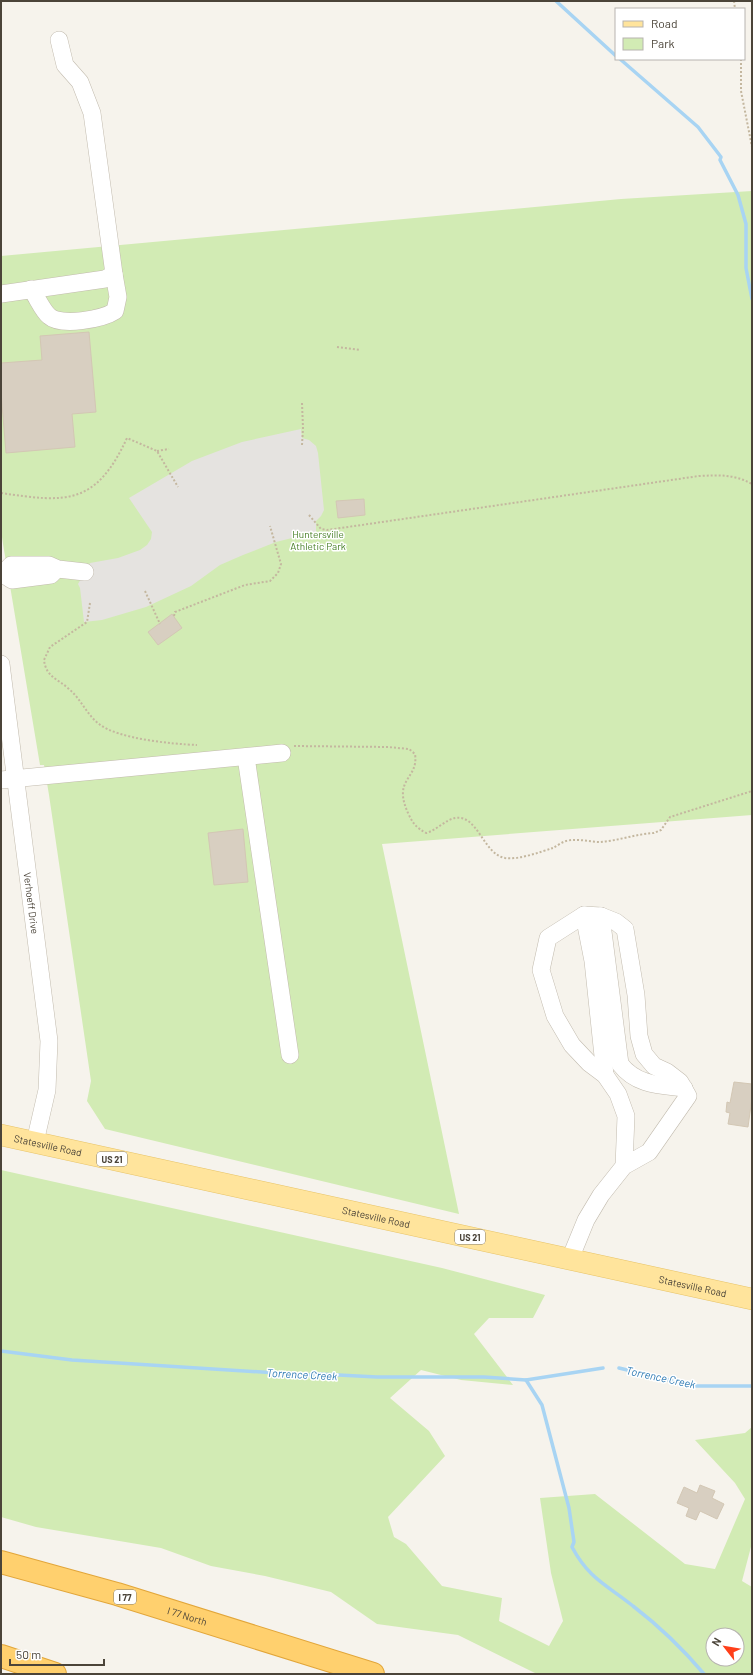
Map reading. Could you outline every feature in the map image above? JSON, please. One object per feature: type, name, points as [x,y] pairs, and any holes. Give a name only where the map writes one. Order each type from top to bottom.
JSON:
[{"type":"highway","name":"I 77 North","points":[[1,1562],[117,1594],[372,1674]]},
{"type":"highway","name":"I 77","points":[[247,1636],[332,1674]]},
{"type":"highway","points":[[1,1656],[55,1674]]},
{"type":"main road","name":"Statesville Road","points":[[1,1135],[752,1299]]},
{"type":"street","points":[[32,289],[49,316],[61,322],[108,316],[115,311],[118,297],[92,113],[80,82],[65,65],[59,40]]},
{"type":"street","points":[[1,294],[105,279],[114,274]]},
{"type":"street","points":[[2,575],[11,565],[49,565],[58,569],[86,572]]},
{"type":"street","name":"Verhoeff Drive","points":[[1,664],[8,780],[49,1041],[47,1090],[35,1142]]},
{"type":"street","points":[[8,780],[246,757],[287,749]]},
{"type":"street","points":[[246,757],[290,1055]]},
{"type":"street","points":[[584,915],[594,969],[605,1075]]},
{"type":"street","points":[[624,1166],[626,1116],[618,1094],[605,1075],[589,1063],[572,1044],[555,1016],[541,970],[548,938],[584,915],[601,916],[616,922],[625,930],[636,995],[639,1036],[644,1054],[654,1066],[667,1072],[680,1082],[686,1092]]},
{"type":"street","points":[[601,916],[620,1064],[626,1071],[648,1084],[686,1092]]},
{"type":"street","points":[[570,1259],[586,1220],[601,1195],[624,1166],[649,1152],[686,1092]]},
{"type":"path","points":[[741,60],[741,91],[752,147]]},
{"type":"path","points":[[337,347],[360,350]]},
{"type":"path","points":[[302,403],[302,445]]},
{"type":"path","points":[[1,493],[37,498],[68,498],[90,490],[119,455],[127,438],[157,451],[169,449]]},
{"type":"path","points":[[157,451],[178,487]]},
{"type":"path","points":[[309,515],[321,529],[327,530],[699,476],[723,475],[739,477],[752,484]]},
{"type":"path","points":[[174,616],[175,612],[193,604],[207,601],[246,585],[270,581],[275,577],[281,569],[281,564],[270,526]]},
{"type":"path","points":[[145,591],[160,624]]},
{"type":"path","points":[[90,603],[87,622],[50,647],[44,660],[48,674],[69,688],[98,724],[109,731],[122,736],[200,745]]},
{"type":"path","points":[[287,749],[388,747],[409,749],[415,754],[416,760],[414,768],[408,776],[402,794],[402,802],[411,822],[426,833],[434,831],[454,818],[461,818],[477,829],[488,847],[496,854],[505,858],[529,854],[554,847],[566,840],[600,842],[654,833],[661,830],[670,817],[752,791]]},
{"type":"green space","name":"Huntersville Athletic Park","points":[[752,191],[752,815],[382,844],[459,1214],[105,1129],[87,1101],[91,1081],[49,795],[44,765],[40,765],[1,530],[1,256],[621,199]]},
{"type":"green space","points":[[1,1170],[442,1268],[545,1295],[533,1318],[489,1318],[474,1334],[513,1385],[461,1380],[421,1370],[390,1398],[429,1431],[445,1456],[388,1517],[394,1537],[406,1544],[442,1586],[502,1598],[499,1621],[549,1646],[563,1621],[551,1573],[540,1498],[595,1494],[685,1564],[715,1569],[745,1499],[735,1483],[695,1440],[745,1433],[752,1427],[752,1543],[742,1581],[752,1587],[752,1674],[537,1674],[458,1635],[377,1624],[331,1592],[265,1576],[211,1566],[161,1548],[36,1527],[1,1517]]},
{"type":"shaded area","points":[[301,429],[302,438],[309,440],[316,446],[318,453],[324,510],[316,521],[316,532],[276,542],[220,565],[191,586],[146,607],[102,620],[84,622],[80,588],[78,584],[90,563],[118,558],[140,550],[147,545],[151,539],[152,532],[129,498],[192,461],[242,442]]},
{"type":"building","points":[[89,332],[96,412],[72,414],[75,447],[6,453],[1,392],[1,363],[42,360],[40,336]]},
{"type":"building","points":[[364,499],[365,515],[338,518],[336,501]]},
{"type":"building","points":[[172,614],[182,628],[158,645],[148,632]]},
{"type":"building","points":[[243,829],[248,882],[214,885],[208,833]]},
{"type":"building","points":[[734,1082],[752,1084],[752,1098],[748,1127],[728,1124],[730,1113],[726,1112],[727,1102],[730,1103]]},
{"type":"building","points":[[700,1485],[715,1491],[712,1498],[724,1504],[717,1519],[700,1511],[696,1520],[686,1516],[689,1508],[677,1503],[684,1487],[697,1493]]},
{"type":"waterway","points":[[556,1],[615,55]]},
{"type":"waterway","points":[[621,60],[698,127],[721,157],[720,160],[738,195],[746,224],[746,268],[752,299]]},
{"type":"waterway","name":"Torrence Creek","points":[[1,1351],[72,1360],[308,1375],[319,1374],[377,1377],[484,1377],[526,1380],[603,1368]]},
{"type":"waterway","name":"Torrence Creek","points":[[619,1368],[694,1386],[752,1386]]},
{"type":"waterway","points":[[526,1380],[542,1405],[569,1508],[574,1542],[572,1547],[578,1558],[599,1581],[643,1614],[670,1638],[704,1674]]}]
